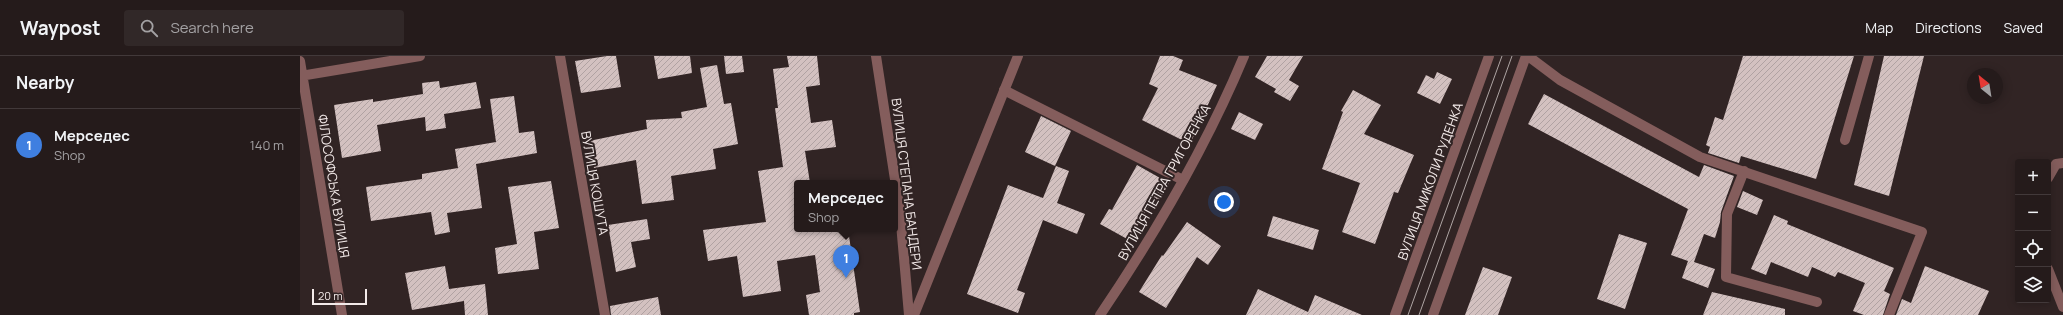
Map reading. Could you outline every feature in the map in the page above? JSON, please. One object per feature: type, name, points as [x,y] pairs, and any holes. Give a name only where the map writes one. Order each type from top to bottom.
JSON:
[{"type":"street","points":[[301,76],[420,56]]},
{"type":"street","name":"ВУЛИЦЯ КОШУТА","points":[[560,56],[605,315]]},
{"type":"street","name":"ВУЛИЦЯ СТЕПАНА БАНДЕРИ","points":[[876,56],[895,180]]},
{"type":"street","points":[[914,315],[1018,56]]},
{"type":"street","name":"ВУЛИЦЯ ПЕТРА ГРИГОРЕНКА","points":[[1100,315],[1139,257],[1183,180],[1230,88],[1244,56]]},
{"type":"street","name":"ВУЛИЦЯ МИКОЛИ РУДЕНКА","points":[[1395,315],[1489,56]]},
{"type":"street","points":[[1433,315],[1527,56],[1560,80],[1700,157],[1922,232],[1889,315]]},
{"type":"street","points":[[1845,140],[1869,56]]},
{"type":"street","name":"ФІЛОСОФСЬКА ВУЛИЦЯ","points":[[300,62],[301,76],[342,315]]},
{"type":"street","points":[[1004,90],[1183,180]]},
{"type":"street","points":[[2051,173],[2056,164],[2063,163]]},
{"type":"street","points":[[1744,171],[1728,214],[1726,277],[1817,302]]},
{"type":"street","name":"ВУЛИЦЯ СТЕПАНА БАНДЕРИ","points":[[898,199],[909,315]]},
{"type":"street","points":[[2051,277],[2063,307]]},
{"type":"building","points":[[616,56],[621,87],[581,93],[575,61]]},
{"type":"building","points":[[654,56],[690,56],[692,73],[658,79]]},
{"type":"building","points":[[724,56],[742,56],[744,72],[726,74]]},
{"type":"building","points":[[787,56],[817,56],[820,85],[806,87],[811,123],[832,120],[836,147],[805,151],[810,180],[794,180],[794,232],[848,232],[860,312],[854,313],[854,315],[809,315],[806,295],[820,292],[815,255],[777,261],[781,291],[743,297],[737,256],[708,261],[703,230],[766,222],[758,171],[783,167],[775,108],[778,108],[773,69],[789,67]]},
{"type":"building","points":[[1160,56],[1173,56],[1183,60],[1179,70],[1217,85],[1190,144],[1142,120],[1158,88],[1149,84]]},
{"type":"building","points":[[1267,56],[1303,56],[1289,80],[1299,86],[1290,101],[1274,92],[1276,89],[1255,77]]},
{"type":"building","points":[[1743,56],[1854,56],[1816,179],[1741,156],[1739,163],[1708,153],[1710,147],[1706,145],[1715,117],[1723,120]]},
{"type":"building","points":[[1884,56],[1924,56],[1889,196],[1854,185]]},
{"type":"building","points":[[717,65],[724,104],[731,103],[738,144],[713,149],[716,169],[671,176],[674,200],[642,204],[636,160],[594,168],[589,141],[647,129],[646,120],[682,118],[681,112],[707,107],[700,68]]},
{"type":"building","points":[[1437,72],[1452,79],[1440,104],[1417,93],[1426,75],[1434,79]]},
{"type":"building","points":[[439,81],[440,88],[476,82],[481,108],[444,114],[446,128],[426,131],[425,117],[377,125],[381,151],[342,158],[334,105],[373,99],[373,102],[423,94],[422,83]]},
{"type":"building","points":[[1353,90],[1381,105],[1364,134],[1414,155],[1398,193],[1394,192],[1375,244],[1342,232],[1360,183],[1322,169],[1343,112],[1341,111]]},
{"type":"building","points":[[1544,94],[1699,177],[1704,165],[1734,176],[1721,212],[1720,222],[1715,238],[1704,234],[1694,262],[1715,269],[1708,288],[1682,278],[1688,261],[1671,255],[1688,209],[1528,124]]},
{"type":"building","points":[[514,96],[519,133],[534,131],[537,153],[476,164],[482,208],[447,213],[450,232],[435,235],[431,212],[371,221],[366,187],[422,179],[422,174],[458,168],[455,149],[496,142],[490,99]]},
{"type":"building","points":[[1239,112],[1263,124],[1255,140],[1231,129]]},
{"type":"building","points":[[1041,116],[1071,131],[1055,166],[1025,152]]},
{"type":"building","points":[[1137,165],[1169,183],[1159,201],[1154,198],[1129,240],[1100,224],[1109,209],[1112,210]]},
{"type":"building","points":[[1056,166],[1069,171],[1057,203],[1085,214],[1077,234],[1043,220],[1017,290],[1025,293],[1018,313],[967,294],[1008,185],[1043,198]]},
{"type":"building","points":[[551,181],[559,228],[534,232],[539,269],[498,274],[495,248],[517,244],[508,187]]},
{"type":"building","points":[[1743,191],[1763,200],[1757,215],[1737,207]]},
{"type":"building","points":[[1774,215],[1788,221],[1787,224],[1894,268],[1884,291],[1890,294],[1883,315],[1864,315],[1853,311],[1865,283],[1838,272],[1835,277],[1812,267],[1808,277],[1771,262],[1766,275],[1751,269]]},
{"type":"building","points":[[1273,216],[1319,230],[1313,250],[1267,236]]},
{"type":"building","points":[[647,219],[650,239],[631,242],[636,267],[616,272],[608,225]]},
{"type":"building","points":[[1187,222],[1221,246],[1208,265],[1197,257],[1166,308],[1139,292],[1162,255],[1163,256]]},
{"type":"building","points":[[1619,234],[1647,243],[1625,309],[1597,299]]},
{"type":"building","points":[[445,266],[449,289],[485,284],[488,315],[465,315],[464,301],[412,310],[405,273]]},
{"type":"building","points":[[1925,266],[1989,291],[1978,315],[1896,315],[1902,299],[1911,303]]},
{"type":"building","points":[[1483,267],[1512,277],[1498,315],[1465,315]]},
{"type":"building","points":[[1258,289],[1308,312],[1315,295],[1362,315],[1246,315]]},
{"type":"building","points":[[1712,292],[1785,309],[1785,315],[1703,315]]},
{"type":"building","points":[[658,297],[661,315],[611,315],[610,306]]},
{"type":"tram line","points":[[1408,315],[1502,56]]},
{"type":"tram line","points":[[1419,315],[1512,56]]},
{"type":"place","name":"Мерседес","points":[[846,278]]}]
